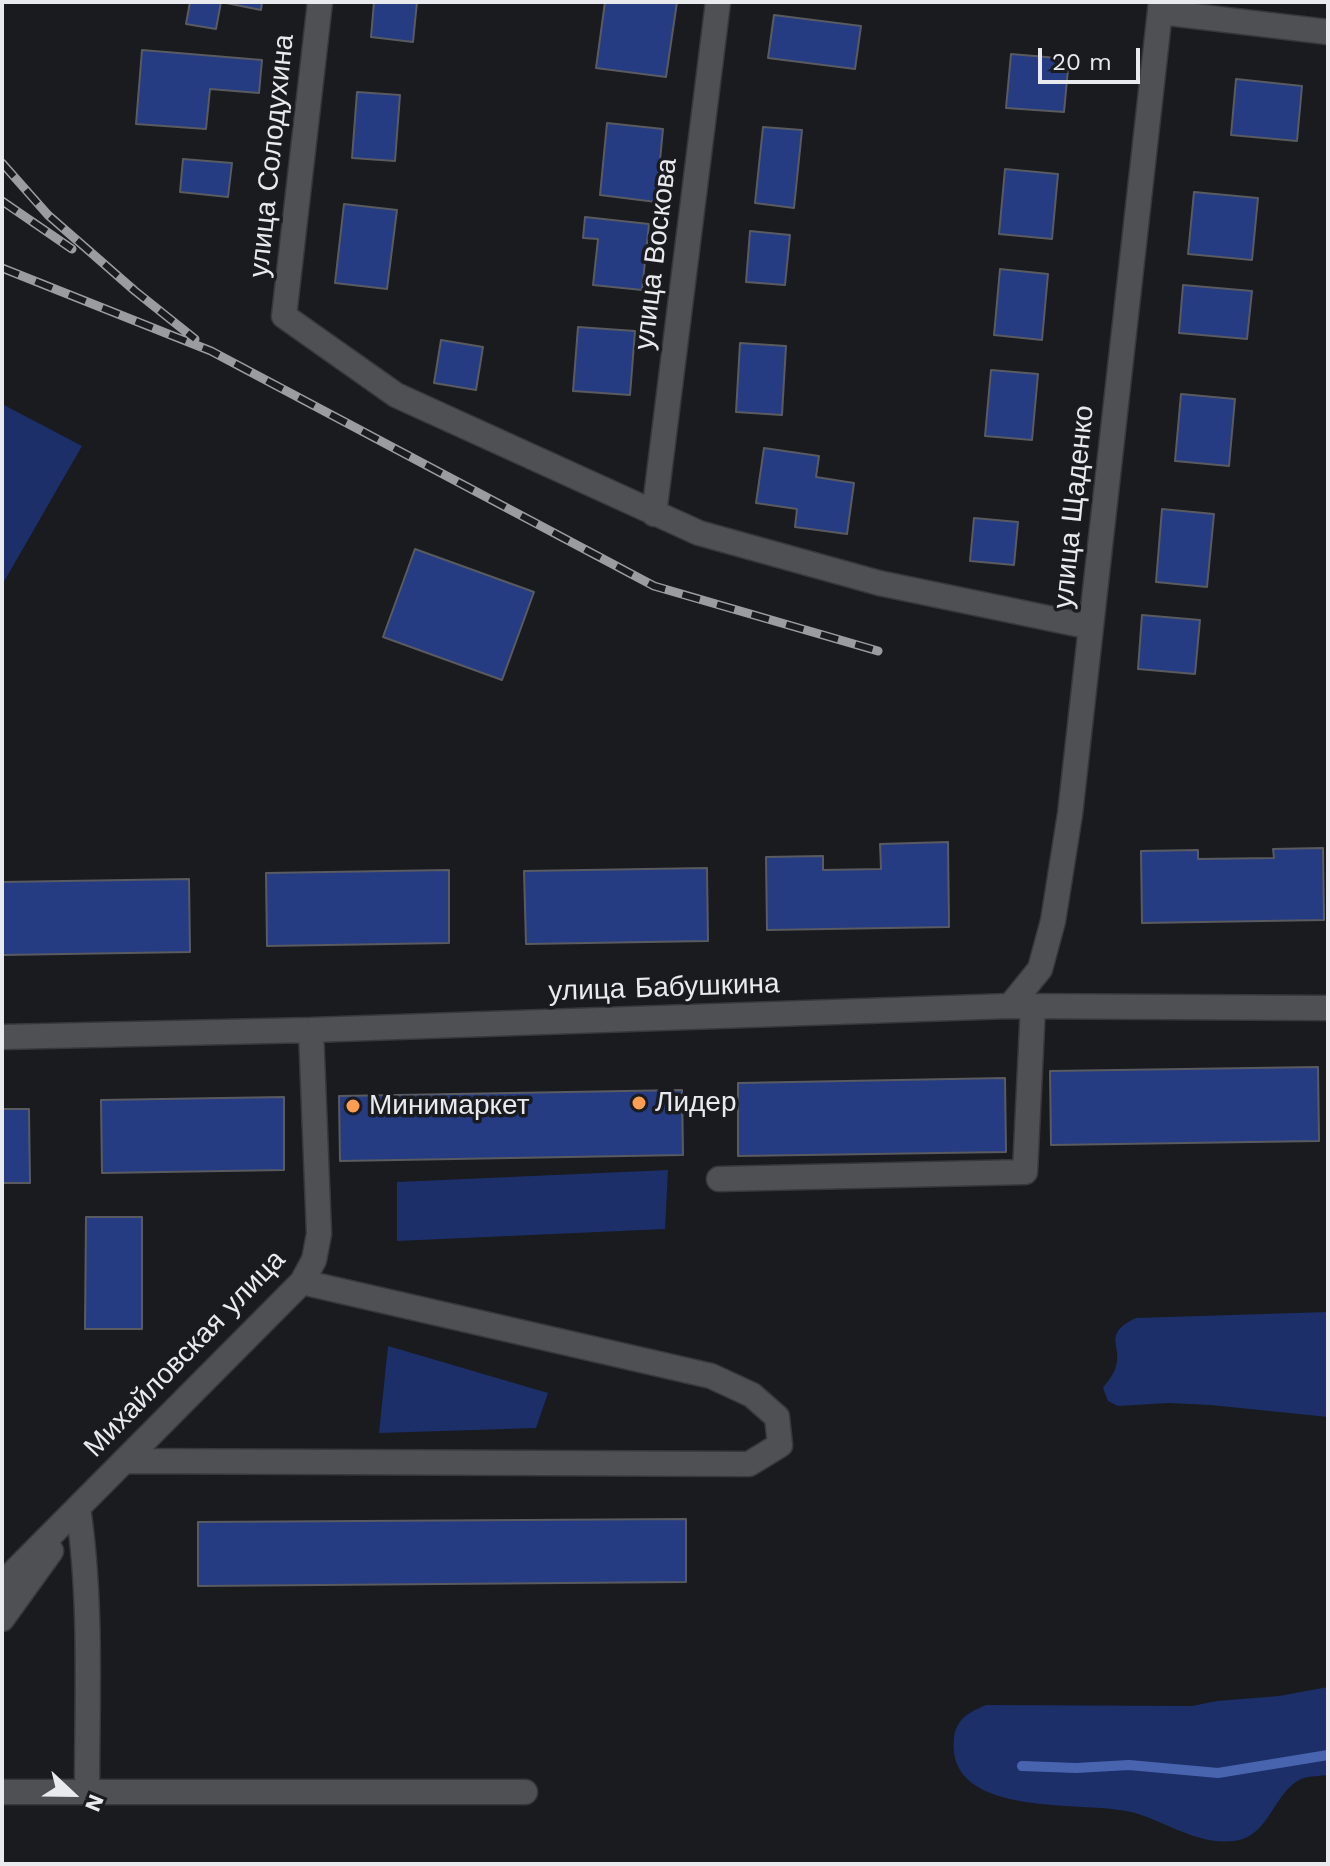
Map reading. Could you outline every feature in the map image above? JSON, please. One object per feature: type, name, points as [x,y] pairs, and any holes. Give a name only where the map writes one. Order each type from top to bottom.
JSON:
[{"type":"street","name":"улица Солодухина","points":[[320,2],[284,316],[396,395],[654,514]]},
{"type":"street","name":"улица Воскова","points":[[654,514],[718,2]]},
{"type":"street","points":[[1160,7],[1328,32]]},
{"type":"street","name":"улица Щаденко","points":[[1021,1006],[1040,969],[1053,921],[1070,814],[1160,7]]},
{"type":"street","points":[[654,514],[699,533],[879,583],[1091,627]]},
{"type":"street","points":[[719,1179],[1025,1172],[1021,1006]]},
{"type":"street","name":"улица Бабушкина","points":[[2,1037],[1021,1006],[1328,1008]]},
{"type":"street","name":"Михайловская улица","points":[[2,1584],[302,1282],[314,1260],[319,1234],[311,1030]]},
{"type":"street","points":[[124,1461],[749,1464],[780,1445],[777,1417],[752,1395],[711,1376],[302,1282]]},
{"type":"street","points":[[2,1619],[78,1508]]},
{"type":"street","points":[[78,1508],[86,1577],[87,1792]]},
{"type":"street","points":[[2,1792],[525,1792]]},
{"type":"shaded area","points":[[2,404],[82,446],[2,585]]},
{"type":"shaded area","points":[[668,1170],[665,1229],[397,1241],[397,1182]]},
{"type":"shaded area","points":[[1328,1312],[1328,1417],[1211,1405],[1168,1403],[1118,1406],[1108,1401],[1103,1388],[1117,1363],[1116,1336],[1125,1324],[1136,1318]]},
{"type":"shaded area","points":[[388,1346],[548,1393],[536,1428],[379,1433]]},
{"type":"shaded area","points":[[1328,1687],[1328,1775],[1304,1778],[1294,1783],[1256,1831],[1234,1841],[1196,1837],[1135,1813],[1024,1802],[995,1795],[972,1783],[957,1764],[954,1737],[958,1725],[970,1713],[986,1705],[1192,1706]]},
{"type":"building","points":[[190,2],[221,2],[216,29],[186,24]]},
{"type":"building","points":[[221,2],[262,2],[261,10]]},
{"type":"building","points":[[374,2],[417,2],[413,42],[371,37]]},
{"type":"building","points":[[605,2],[677,2],[666,77],[596,68]]},
{"type":"building","points":[[774,15],[861,26],[855,69],[768,58]]},
{"type":"building","points":[[142,50],[262,60],[259,93],[210,89],[206,129],[136,124]]},
{"type":"building","points":[[1011,54],[1069,59],[1064,112],[1006,108]]},
{"type":"building","points":[[1236,79],[1302,86],[1297,141],[1231,135]]},
{"type":"building","points":[[357,92],[400,95],[395,161],[352,158]]},
{"type":"building","points":[[607,123],[663,129],[656,202],[600,195]]},
{"type":"building","points":[[763,127],[802,130],[794,208],[755,203]]},
{"type":"building","points":[[183,159],[232,163],[228,197],[180,192]]},
{"type":"building","points":[[1005,169],[1058,174],[1052,239],[999,234]]},
{"type":"building","points":[[1194,192],[1258,198],[1252,260],[1188,254]]},
{"type":"building","points":[[344,204],[397,210],[387,289],[335,283]]},
{"type":"building","points":[[585,217],[649,224],[642,290],[593,285],[598,239],[583,238]]},
{"type":"building","points":[[750,231],[790,235],[785,285],[746,282]]},
{"type":"building","points":[[1000,269],[1048,274],[1042,340],[994,335]]},
{"type":"building","points":[[1183,285],[1252,291],[1247,339],[1179,333]]},
{"type":"building","points":[[578,327],[635,331],[630,395],[573,391]]},
{"type":"building","points":[[441,340],[483,347],[476,390],[434,383]]},
{"type":"building","points":[[740,343],[786,346],[782,415],[736,412]]},
{"type":"building","points":[[991,370],[1038,374],[1032,440],[985,436]]},
{"type":"building","points":[[1181,394],[1235,399],[1229,466],[1175,461]]},
{"type":"building","points":[[764,448],[819,456],[816,477],[854,483],[847,534],[795,527],[797,509],[756,503]]},
{"type":"building","points":[[1162,509],[1214,514],[1207,587],[1156,582]]},
{"type":"building","points":[[974,518],[1018,522],[1014,565],[970,561]]},
{"type":"building","points":[[415,549],[534,592],[502,680],[383,637]]},
{"type":"building","points":[[1142,615],[1200,620],[1195,674],[1138,669]]},
{"type":"building","points":[[948,842],[949,927],[767,930],[766,857],[823,856],[823,870],[881,869],[880,844]]},
{"type":"building","points":[[1323,848],[1324,920],[1142,923],[1141,851],[1198,850],[1198,859],[1274,858],[1273,849]]},
{"type":"building","points":[[707,868],[708,941],[526,944],[524,871]]},
{"type":"building","points":[[449,870],[449,943],[267,946],[266,873]]},
{"type":"building","points":[[189,879],[190,952],[2,955],[2,882]]},
{"type":"building","points":[[1318,1067],[1319,1141],[1051,1145],[1050,1071]]},
{"type":"building","points":[[1005,1078],[1006,1152],[738,1156],[738,1083]]},
{"type":"building","points":[[682,1090],[683,1155],[340,1161],[339,1096]]},
{"type":"building","points":[[284,1097],[284,1170],[102,1173],[101,1100]]},
{"type":"building","points":[[2,1109],[29,1109],[30,1183],[2,1183]]},
{"type":"building","points":[[86,1217],[142,1217],[142,1329],[85,1329]]},
{"type":"building","points":[[686,1519],[686,1582],[198,1586],[198,1522]]},
{"type":"waterway","points":[[1022,1766],[1076,1768],[1129,1765],[1218,1773],[1328,1755]]},
{"type":"railway","points":[[2,163],[48,215],[195,339]]},
{"type":"railway","points":[[2,201],[72,249]]},
{"type":"railway","points":[[2,268],[211,351],[654,586],[878,651]]},
{"type":"place","name":"Лидер","points":[[639,1103]]},
{"type":"place","name":"Минимаркет","points":[[353,1106]]}]
